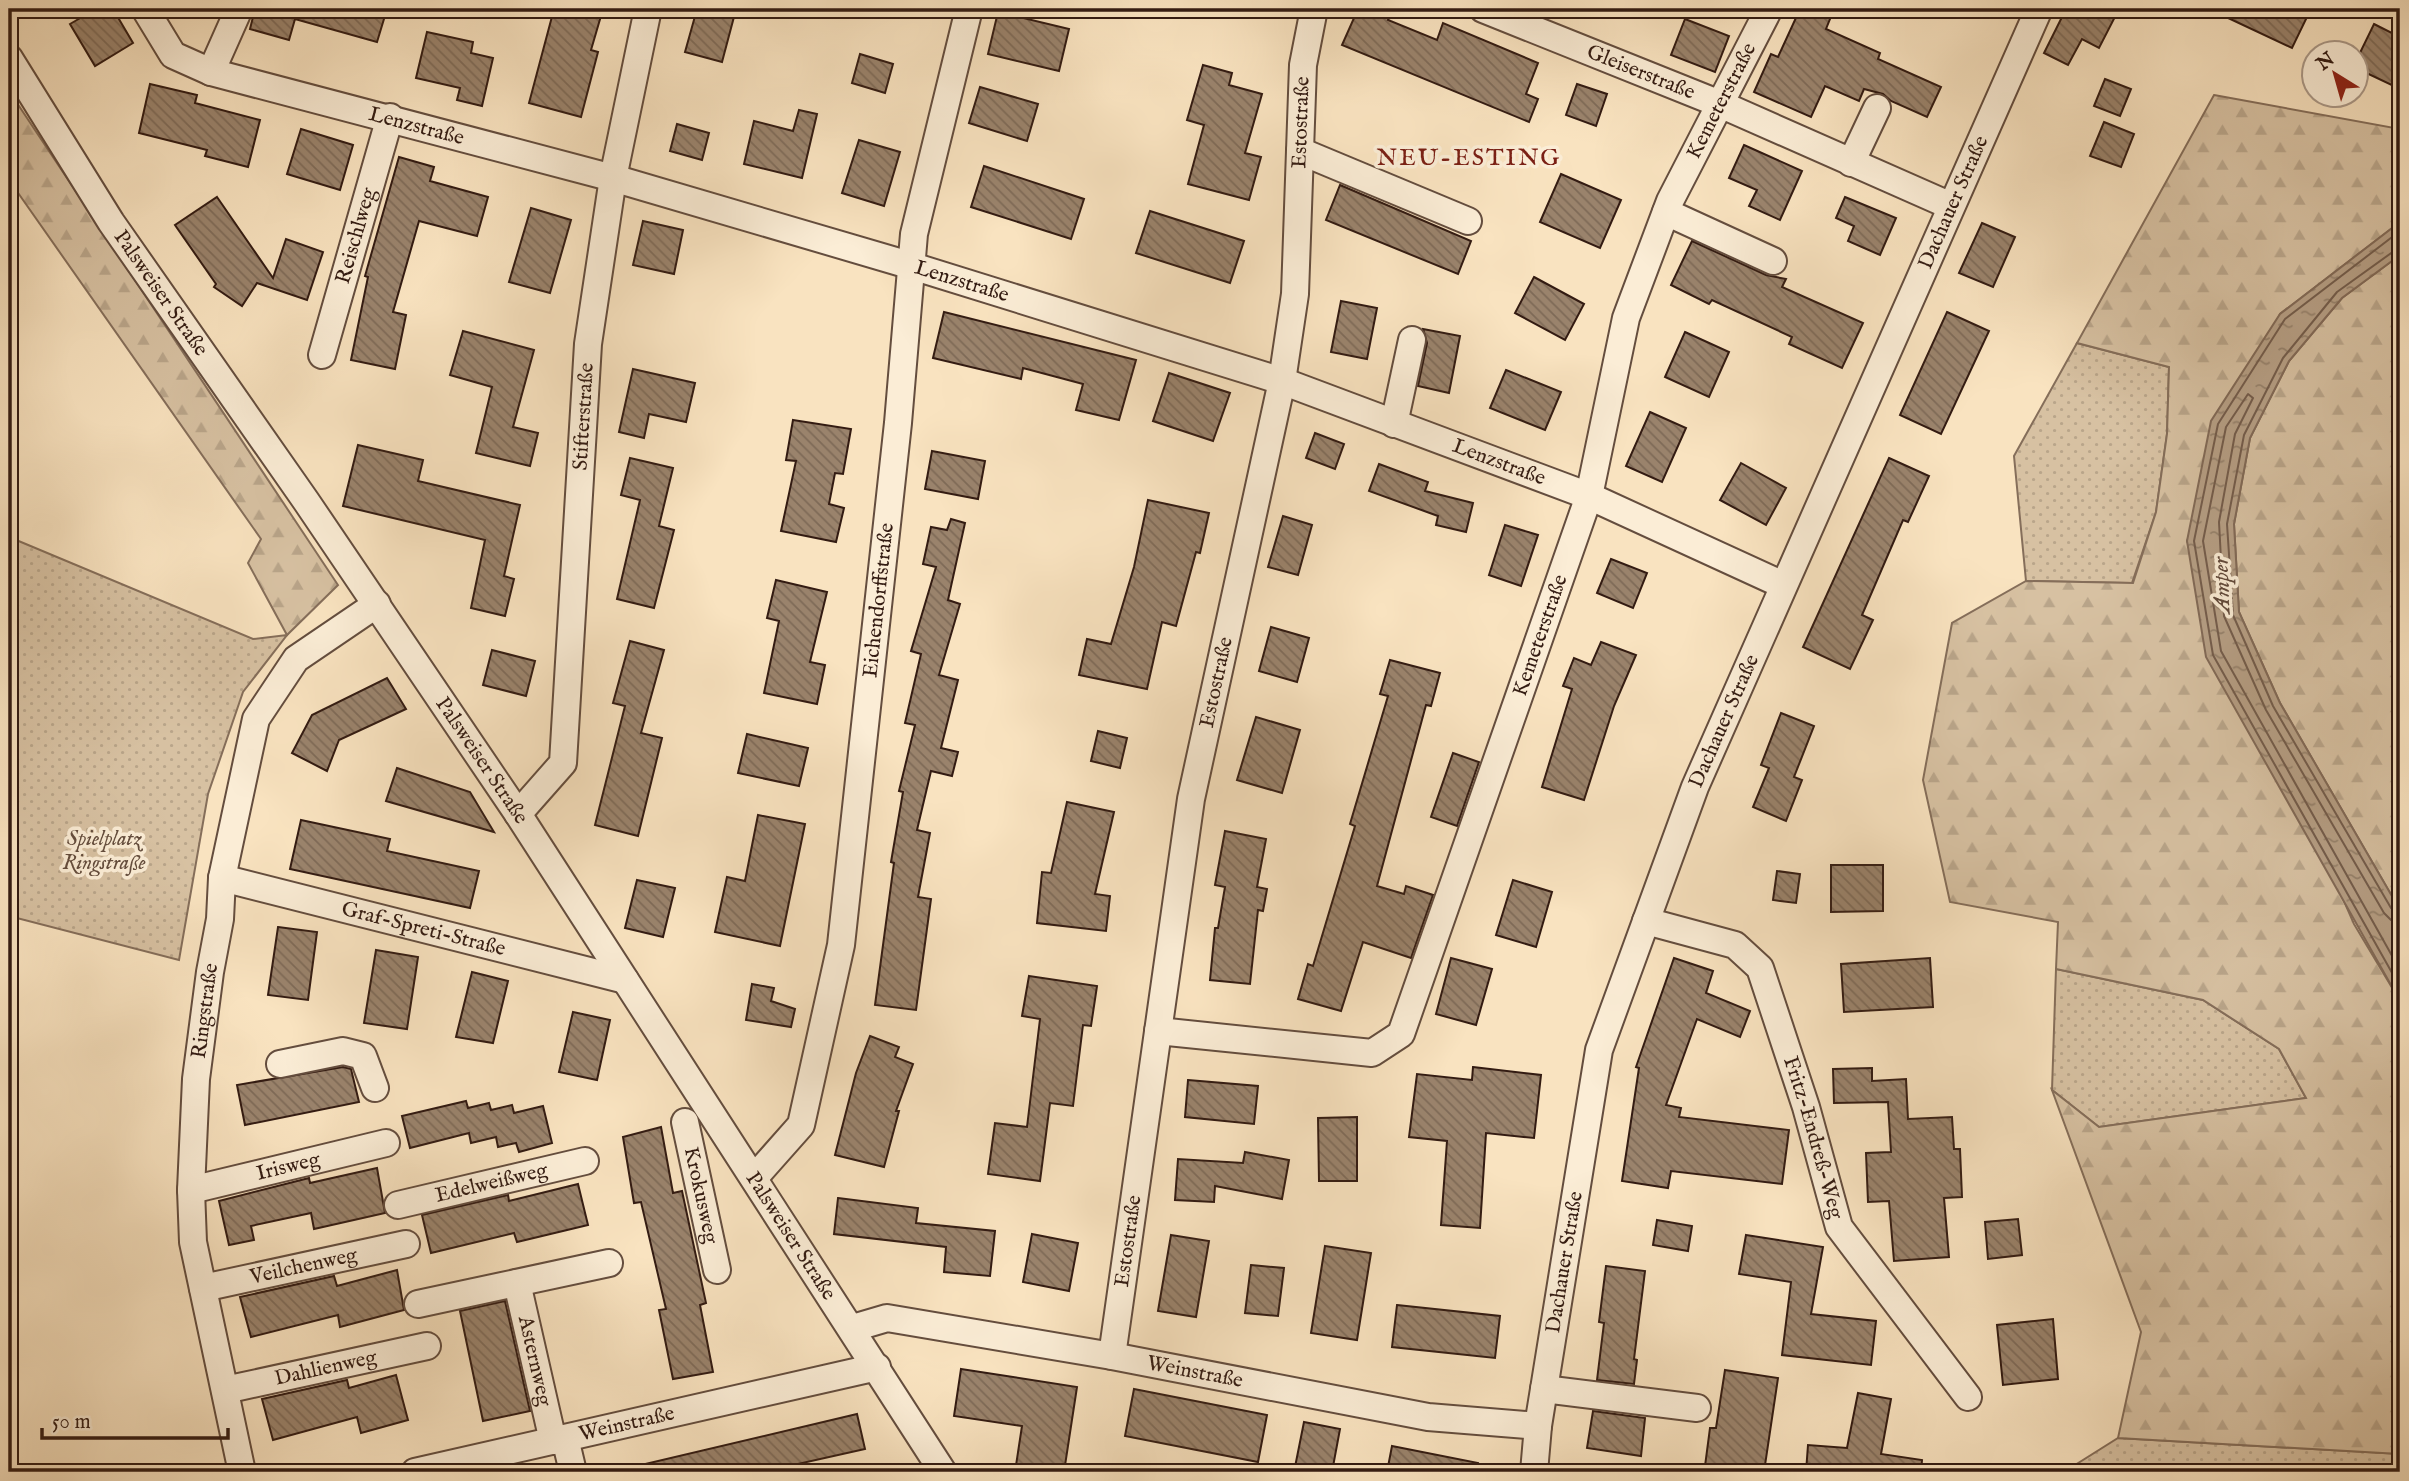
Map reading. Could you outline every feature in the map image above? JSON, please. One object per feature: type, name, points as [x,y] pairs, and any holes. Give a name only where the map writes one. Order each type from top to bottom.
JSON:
[{"type":"street","name":"Lenzstraße","points":[[145,9],[173,55],[211,72],[390,117],[613,178],[909,265],[1282,381],[1589,496],[1783,585]]},
{"type":"street","points":[[211,72],[239,9]]},
{"type":"street","name":"Stifterstraße","points":[[519,814],[562,763],[587,354],[613,178],[648,9]]},
{"type":"street","name":"Eichendorffstraße","points":[[754,1178],[801,1125],[841,945],[898,423],[909,265],[914,234],[970,9]]},
{"type":"street","name":"Estostraße","points":[[1112,1356],[1191,799],[1282,381],[1295,294],[1303,65],[1314,9]]},
{"type":"street","name":"Gleiserstraße","points":[[1483,9],[1720,104],[1951,206]]},
{"type":"street","name":"Kemeterstraße","points":[[1158,1031],[1372,1053],[1401,1034],[1589,496],[1626,318],[1665,212],[1769,9]]},
{"type":"street","name":"Dachauer Straße","points":[[1534,1472],[1538,1426],[1599,1050],[1695,787],[2039,9]]},
{"type":"street","name":"Palsweiser Straße","points":[[9,58],[111,222],[377,604],[519,814],[853,1328],[943,1472]]},
{"type":"street","points":[[1851,163],[1877,108]]},
{"type":"street","name":"Reischlweg","points":[[322,355],[390,117]]},
{"type":"street","points":[[1300,151],[1468,221]]},
{"type":"street","points":[[1665,212],[1773,261]]},
{"type":"street","points":[[1395,424],[1412,340]]},
{"type":"street","name":"Ringstraße","points":[[242,1472],[193,1242],[191,1190],[196,1079],[220,919],[222,878],[256,719],[296,659],[377,604]]},
{"type":"street","name":"Graf-Spreti-Straße","points":[[222,878],[625,980]]},
{"type":"street","name":"Fritz-Endreß-Weg","points":[[1646,921],[1735,945],[1760,968],[1806,1107],[1839,1227],[1968,1397]]},
{"type":"street","points":[[281,1064],[342,1051],[363,1056],[375,1088]]},
{"type":"street","name":"Krokusweg","points":[[685,1122],[717,1270]]},
{"type":"street","name":"Irisweg","points":[[191,1190],[386,1143]]},
{"type":"street","name":"Edelweißweg","points":[[398,1205],[585,1161]]},
{"type":"street","name":"Veilchenweg","points":[[203,1288],[406,1244]]},
{"type":"street","points":[[418,1304],[609,1263]]},
{"type":"street","name":"Asternweg","points":[[517,1283],[559,1439],[573,1472]]},
{"type":"street","name":"Weinstraße","points":[[853,1328],[887,1318],[1112,1356],[1428,1417],[1538,1426]]},
{"type":"street","name":"Dahlienweg","points":[[225,1390],[427,1346]]},
{"type":"street","name":"Weinstraße","points":[[415,1472],[877,1367]]},
{"type":"street","points":[[1544,1389],[1696,1408]]},
{"type":"green space","points":[[9,91],[338,585],[287,635],[248,563],[261,539],[9,180]]},
{"type":"green space","points":[[2214,95],[2400,129],[2400,222],[2280,314],[2187,541],[2354,924],[2400,1001],[2400,1454],[2118,1438],[2141,1332],[2052,1090],[2099,1127],[2306,1098],[2279,1049],[2203,1000],[2056,969],[2058,922],[1950,902],[1923,780],[1952,623],[2026,581],[2133,583],[2156,512],[2167,434],[2169,367],[2077,343]]},
{"type":"green space","points":[[2400,255],[2400,910],[2280,703],[2239,612],[2234,524],[2250,438],[2289,361],[2342,298]]},
{"type":"green space","points":[[2077,343],[2169,367],[2167,434],[2156,512],[2132,583],[2026,581],[2014,456]]},
{"type":"green space","name":"Spielplatz Ringstraße","points":[[9,537],[253,639],[287,635],[243,692],[208,794],[179,960],[9,916]]},
{"type":"green space","points":[[2056,969],[2203,1000],[2279,1049],[2306,1098],[2099,1127],[2052,1090]]},
{"type":"green space","points":[[2118,1438],[2400,1454],[2400,1472],[2064,1472]]},
{"type":"water","name":"Amper","points":[[2400,222],[2400,255],[2342,298],[2289,361],[2250,438],[2234,524],[2239,612],[2280,703],[2400,910],[2400,1001],[2206,657],[2187,541],[2211,421],[2280,314]]},
{"type":"building","points":[[96,9],[113,9],[133,43],[95,66],[70,24]]},
{"type":"building","points":[[255,9],[387,9],[377,42],[295,19],[289,40],[250,29]]},
{"type":"building","points":[[554,9],[603,9],[591,50],[598,52],[581,117],[529,103]]},
{"type":"building","points":[[697,9],[735,13],[722,62],[685,52]]},
{"type":"building","points":[[1358,9],[1393,9],[1388,20],[1437,40],[1443,23],[1538,63],[1526,94],[1538,99],[1529,122],[1342,45]]},
{"type":"building","points":[[1800,9],[1834,9],[1826,29],[1880,53],[1878,59],[1941,87],[1927,117],[1891,101],[1883,94],[1864,89],[1859,101],[1825,86],[1811,117],[1754,92],[1771,54],[1778,57]]},
{"type":"building","points":[[2066,9],[2119,9],[2099,48],[2082,39],[2068,65],[2044,53]]},
{"type":"building","points":[[2209,9],[2290,9],[2307,17],[2292,48]]},
{"type":"building","points":[[998,12],[1069,29],[1059,71],[988,54]]},
{"type":"building","points":[[1685,19],[1729,36],[1715,72],[1671,55]]},
{"type":"building","points":[[2374,24],[2400,37],[2400,89],[2370,75],[2370,38],[2367,38]]},
{"type":"building","points":[[427,32],[473,42],[471,53],[493,58],[482,106],[457,100],[460,88],[416,78]]},
{"type":"building","points":[[860,54],[893,64],[885,93],[852,83]]},
{"type":"building","points":[[1203,65],[1232,73],[1229,85],[1262,94],[1245,153],[1261,157],[1249,200],[1188,184],[1204,125],[1187,120]]},
{"type":"building","points":[[2105,79],[2131,89],[2120,116],[2094,106]]},
{"type":"building","points":[[150,84],[197,95],[195,103],[260,120],[248,167],[205,156],[207,150],[139,133]]},
{"type":"building","points":[[1577,84],[1607,94],[1596,126],[1566,115]]},
{"type":"building","points":[[980,87],[1038,104],[1027,141],[969,123]]},
{"type":"building","points":[[799,110],[817,114],[802,178],[744,164],[754,121],[793,131]]},
{"type":"building","points":[[2104,122],[2134,134],[2121,167],[2090,156]]},
{"type":"building","points":[[677,124],[709,133],[702,160],[670,151]]},
{"type":"building","points":[[301,129],[353,145],[340,190],[287,174]]},
{"type":"building","points":[[859,140],[900,152],[884,206],[842,193]]},
{"type":"building","points":[[1744,145],[1802,171],[1780,220],[1749,206],[1757,190],[1729,178]]},
{"type":"building","points":[[399,157],[434,167],[430,181],[488,197],[477,236],[419,221],[393,312],[406,315],[395,369],[351,360],[368,277],[365,276]]},
{"type":"building","points":[[984,166],[1084,199],[1071,239],[971,207]]},
{"type":"building","points":[[1561,174],[1621,200],[1600,248],[1540,222]]},
{"type":"building","points":[[1340,185],[1471,241],[1458,274],[1326,220]]},
{"type":"building","points":[[217,197],[273,278],[286,239],[323,252],[307,300],[257,283],[242,306],[214,287],[216,284],[175,225]]},
{"type":"building","points":[[1845,197],[1896,218],[1880,255],[1848,241],[1854,226],[1836,218]]},
{"type":"building","points":[[531,208],[571,220],[550,293],[509,282]]},
{"type":"building","points":[[1150,211],[1244,241],[1230,283],[1136,253]]},
{"type":"building","points":[[643,221],[683,230],[674,274],[633,265]]},
{"type":"building","points":[[1982,223],[2015,237],[1993,287],[1959,273]]},
{"type":"building","points":[[1692,241],[1766,275],[1786,279],[1782,287],[1863,323],[1842,368],[1789,344],[1792,337],[1712,300],[1709,304],[1671,285]]},
{"type":"building","points":[[1534,277],[1584,304],[1565,340],[1515,313]]},
{"type":"building","points":[[1341,301],[1377,308],[1367,359],[1331,352]]},
{"type":"building","points":[[944,312],[1136,360],[1119,420],[1076,410],[1083,384],[1023,368],[1021,379],[933,358]]},
{"type":"building","points":[[1947,312],[1989,331],[1941,434],[1900,415]]},
{"type":"building","points":[[1423,329],[1460,336],[1449,393],[1418,386],[1427,343]]},
{"type":"building","points":[[463,331],[534,350],[513,427],[538,433],[530,466],[476,453],[492,387],[450,375]]},
{"type":"building","points":[[1685,332],[1729,352],[1709,397],[1665,377]]},
{"type":"building","points":[[633,369],[695,383],[686,422],[649,414],[644,438],[619,432]]},
{"type":"building","points":[[1506,370],[1561,392],[1545,430],[1490,408]]},
{"type":"building","points":[[1169,373],[1230,393],[1213,441],[1153,421]]},
{"type":"building","points":[[1650,412],[1686,428],[1662,482],[1626,466]]},
{"type":"building","points":[[793,420],[851,429],[843,474],[835,473],[829,504],[844,508],[836,542],[781,531],[796,461],[786,460]]},
{"type":"building","points":[[1315,433],[1344,444],[1335,469],[1306,458]]},
{"type":"building","points":[[358,445],[423,460],[418,481],[520,505],[504,576],[514,579],[505,616],[471,608],[485,540],[343,506]]},
{"type":"building","points":[[932,451],[985,461],[978,499],[925,489]]},
{"type":"building","points":[[630,458],[673,468],[659,526],[674,530],[654,608],[617,599],[640,500],[621,495]]},
{"type":"building","points":[[1889,458],[1929,476],[1908,522],[1903,520],[1862,615],[1873,620],[1850,669],[1803,647]]},
{"type":"building","points":[[1741,463],[1786,488],[1766,525],[1720,500]]},
{"type":"building","points":[[1379,464],[1428,482],[1425,491],[1473,503],[1466,532],[1436,525],[1438,516],[1369,491]]},
{"type":"building","points":[[1148,500],[1209,513],[1200,553],[1196,552],[1176,626],[1162,622],[1147,689],[1079,675],[1087,639],[1111,644],[1134,567]]},
{"type":"building","points":[[1283,516],[1312,525],[1298,575],[1268,567]]},
{"type":"building","points":[[951,519],[965,523],[948,600],[960,604],[939,675],[958,680],[941,748],[958,752],[952,776],[931,771],[917,830],[930,833],[918,897],[931,899],[916,1010],[875,1005],[894,863],[891,862],[903,792],[899,791],[915,725],[905,723],[921,654],[911,651],[936,567],[923,564],[931,527],[947,530]]},
{"type":"building","points":[[1505,525],[1538,535],[1521,586],[1489,575]]},
{"type":"building","points":[[1611,559],[1647,573],[1633,608],[1597,593]]},
{"type":"building","points":[[776,580],[827,592],[810,662],[825,665],[817,704],[764,693],[779,621],[767,618]]},
{"type":"building","points":[[1271,627],[1309,638],[1297,682],[1259,671]]},
{"type":"building","points":[[630,641],[664,650],[641,733],[662,738],[638,836],[595,825],[625,706],[613,703]]},
{"type":"building","points":[[1601,642],[1636,655],[1614,706],[1584,800],[1542,787],[1572,689],[1563,686],[1574,658],[1591,665]]},
{"type":"building","points":[[492,650],[535,661],[526,696],[483,685]]},
{"type":"building","points":[[1390,660],[1440,673],[1431,706],[1426,705],[1377,886],[1404,894],[1406,886],[1433,895],[1411,958],[1363,942],[1341,1011],[1298,999],[1308,964],[1313,966],[1355,826],[1350,824],[1388,696],[1380,694]]},
{"type":"building","points":[[387,678],[406,709],[339,740],[327,771],[292,753],[312,715]]},
{"type":"building","points":[[1781,713],[1814,726],[1794,777],[1802,780],[1786,821],[1753,807],[1769,768],[1761,765]]},
{"type":"building","points":[[1256,717],[1300,730],[1282,793],[1237,780]]},
{"type":"building","points":[[1098,731],[1127,738],[1120,768],[1091,761]]},
{"type":"building","points":[[747,734],[808,748],[799,786],[738,773]]},
{"type":"building","points":[[1453,753],[1479,762],[1457,826],[1431,817]]},
{"type":"building","points":[[397,768],[470,792],[494,832],[386,801]]},
{"type":"building","points":[[1067,802],[1114,812],[1095,894],[1110,896],[1106,931],[1037,923],[1042,872],[1051,873]]},
{"type":"building","points":[[758,815],[805,824],[780,946],[715,932],[727,877],[745,881]]},
{"type":"building","points":[[301,820],[390,839],[387,851],[479,871],[470,908],[290,869]]},
{"type":"building","points":[[1225,831],[1266,839],[1257,887],[1267,889],[1263,911],[1258,910],[1250,984],[1210,980],[1215,928],[1218,928],[1225,887],[1215,885]]},
{"type":"building","points":[[1831,865],[1883,865],[1883,911],[1831,912]]},
{"type":"building","points":[[1777,871],[1800,874],[1796,903],[1773,900]]},
{"type":"building","points":[[637,880],[675,888],[663,937],[625,928]]},
{"type":"building","points":[[1513,880],[1552,892],[1536,947],[1496,935]]},
{"type":"building","points":[[278,927],[317,932],[308,1000],[268,995]]},
{"type":"building","points":[[376,950],[418,957],[407,1029],[364,1023]]},
{"type":"building","points":[[1451,958],[1492,969],[1476,1025],[1436,1014]]},
{"type":"building","points":[[1674,958],[1713,971],[1706,993],[1750,1011],[1740,1037],[1697,1019],[1666,1105],[1681,1108],[1679,1117],[1789,1130],[1782,1184],[1671,1171],[1668,1188],[1622,1181],[1639,1068],[1636,1067]]},
{"type":"building","points":[[1930,958],[1933,1007],[1844,1012],[1841,964]]},
{"type":"building","points":[[472,972],[508,981],[493,1043],[456,1037]]},
{"type":"building","points":[[1029,976],[1097,986],[1091,1026],[1083,1025],[1073,1106],[1050,1103],[1040,1181],[988,1174],[995,1123],[1027,1127],[1040,1019],[1022,1016]]},
{"type":"building","points":[[752,984],[774,988],[771,1001],[795,1009],[791,1027],[746,1020]]},
{"type":"building","points":[[573,1012],[610,1020],[597,1080],[559,1072]]},
{"type":"building","points":[[870,1036],[899,1047],[895,1057],[913,1064],[896,1111],[899,1111],[884,1167],[835,1155],[856,1073]]},
{"type":"building","points":[[343,1067],[351,1069],[359,1102],[245,1125],[237,1085]]},
{"type":"building","points":[[1473,1067],[1541,1075],[1534,1138],[1486,1133],[1480,1228],[1441,1225],[1447,1141],[1409,1137],[1417,1074],[1472,1080]]},
{"type":"building","points":[[1872,1068],[1872,1081],[1906,1079],[1908,1119],[1952,1117],[1954,1149],[1960,1149],[1962,1197],[1944,1198],[1949,1257],[1894,1261],[1889,1201],[1868,1202],[1866,1153],[1891,1152],[1888,1102],[1834,1103],[1833,1069]]},
{"type":"building","points":[[1188,1080],[1258,1086],[1254,1124],[1185,1117]]},
{"type":"building","points":[[466,1101],[468,1108],[489,1103],[491,1110],[512,1105],[514,1113],[543,1106],[552,1143],[519,1152],[516,1143],[498,1147],[496,1137],[471,1143],[469,1133],[410,1148],[402,1116]]},
{"type":"building","points":[[1357,1117],[1357,1181],[1319,1181],[1318,1118]]},
{"type":"building","points":[[661,1127],[673,1193],[682,1191],[706,1303],[700,1305],[713,1372],[673,1379],[659,1310],[666,1309],[641,1202],[634,1203],[623,1137]]},
{"type":"building","points":[[1245,1152],[1289,1160],[1282,1199],[1215,1186],[1214,1202],[1175,1200],[1178,1159],[1243,1163]]},
{"type":"building","points":[[377,1168],[385,1213],[314,1229],[311,1213],[251,1226],[254,1240],[229,1245],[219,1201],[309,1178],[310,1183]]},
{"type":"building","points":[[578,1184],[588,1225],[517,1242],[514,1233],[431,1253],[422,1215],[508,1195],[509,1201]]},
{"type":"building","points":[[838,1198],[918,1208],[916,1223],[995,1231],[990,1276],[944,1272],[946,1247],[834,1234]]},
{"type":"building","points":[[2018,1219],[2022,1255],[1988,1259],[1985,1222]]},
{"type":"building","points":[[1657,1220],[1692,1226],[1688,1251],[1653,1245]]},
{"type":"building","points":[[1032,1234],[1078,1243],[1069,1291],[1023,1282]]},
{"type":"building","points":[[1171,1235],[1209,1241],[1196,1317],[1158,1311]]},
{"type":"building","points":[[1746,1235],[1823,1247],[1811,1314],[1876,1321],[1871,1365],[1782,1355],[1791,1282],[1739,1274]]},
{"type":"building","points":[[1325,1246],[1371,1253],[1357,1340],[1311,1333]]},
{"type":"building","points":[[1251,1265],[1284,1268],[1278,1316],[1245,1313]]},
{"type":"building","points":[[1606,1266],[1645,1271],[1634,1359],[1637,1360],[1634,1384],[1597,1380],[1604,1323],[1599,1322]]},
{"type":"building","points":[[397,1270],[404,1310],[340,1327],[338,1315],[251,1337],[240,1297],[334,1276],[337,1286]]},
{"type":"building","points":[[505,1301],[530,1411],[483,1421],[460,1311]]},
{"type":"building","points":[[1397,1305],[1500,1316],[1495,1358],[1392,1347]]},
{"type":"building","points":[[2053,1319],[2058,1379],[2003,1385],[1997,1325]]},
{"type":"building","points":[[961,1369],[1077,1387],[1064,1472],[1015,1472],[1022,1426],[954,1416]]},
{"type":"building","points":[[1725,1370],[1778,1378],[1764,1472],[1705,1466],[1710,1428],[1716,1428]]},
{"type":"building","points":[[396,1375],[408,1420],[361,1433],[357,1417],[273,1440],[262,1399],[347,1380],[349,1388]]},
{"type":"building","points":[[1134,1389],[1267,1415],[1258,1462],[1125,1436]]},
{"type":"building","points":[[1858,1393],[1891,1399],[1881,1454],[1922,1460],[1921,1472],[1806,1472],[1808,1445],[1847,1448]]},
{"type":"building","points":[[1593,1411],[1645,1418],[1641,1456],[1587,1448]]},
{"type":"building","points":[[857,1414],[865,1449],[762,1472],[642,1472],[641,1465]]},
{"type":"building","points":[[1304,1422],[1340,1429],[1332,1472],[1294,1472]]},
{"type":"building","points":[[1392,1446],[1478,1463],[1477,1472],[1387,1472]]},
{"type":"district","name":"NEU-ESTING","points":[[1469,158]]}]
